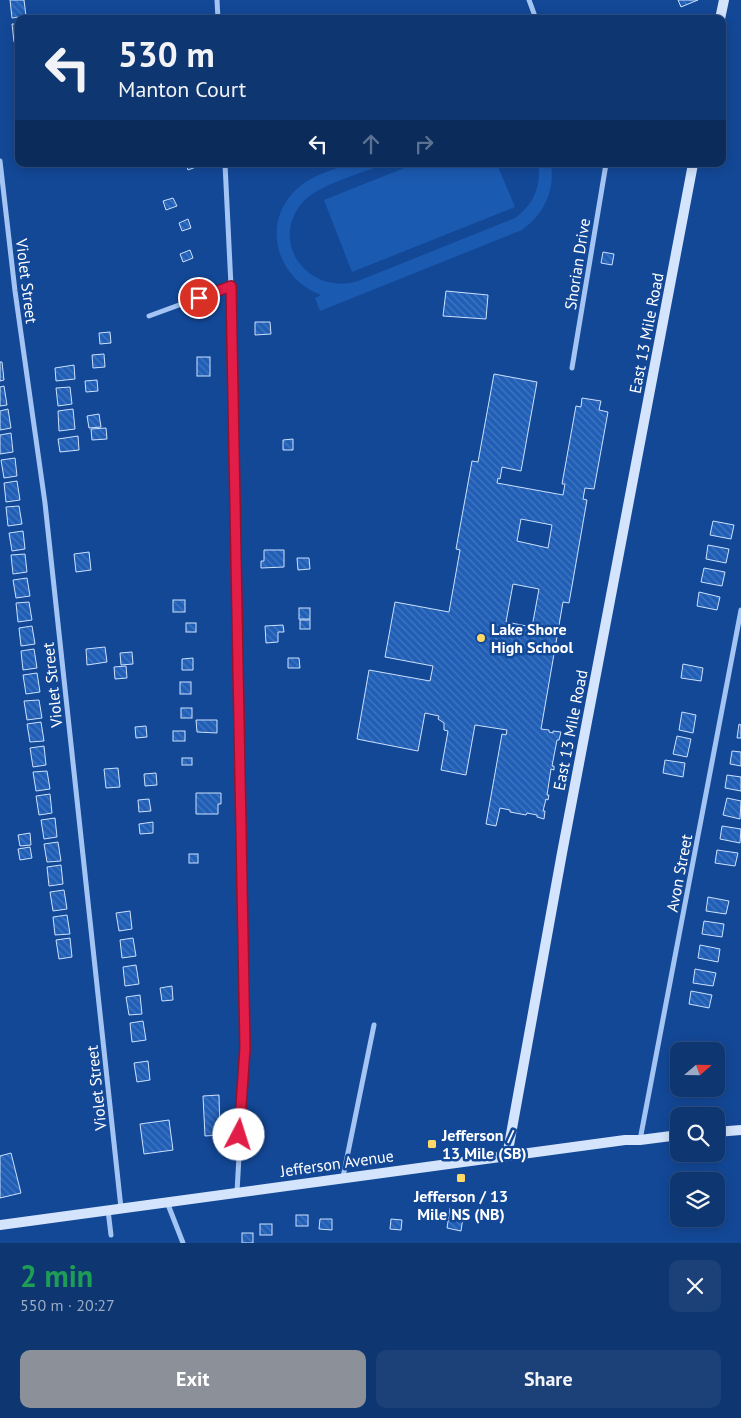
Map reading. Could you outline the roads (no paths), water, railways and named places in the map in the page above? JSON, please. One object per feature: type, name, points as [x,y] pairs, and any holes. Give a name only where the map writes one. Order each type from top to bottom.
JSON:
[{"type":"main road","points":[[721,15],[724,0]]},
{"type":"main road","name":"East 13 Mile Road","points":[[507,1156],[562,854],[692,167]]},
{"type":"main road","points":[[725,1131],[741,1130]]},
{"type":"main road","name":"Jefferson Avenue","points":[[0,1225],[343,1177],[625,1140],[670,1136]]},
{"type":"street","points":[[217,0],[218,15]]},
{"type":"street","points":[[529,0],[535,15]]},
{"type":"street","name":"Violet Street","points":[[0,161],[14,290],[46,511],[121,1208]]},
{"type":"street","points":[[225,167],[231,286],[245,1048],[237,1192]]},
{"type":"street","name":"Shorian Drive","points":[[572,368],[606,167]]},
{"type":"street","points":[[150,316],[231,286]]},
{"type":"street","name":"Avon Street","points":[[640,1140],[741,610]]},
{"type":"street","points":[[343,1177],[374,1025]]},
{"type":"street","points":[[167,1202],[183,1243]]},
{"type":"street","points":[[108,1210],[111,1234]]},
{"type":"place","name":"Lake Shore High School","points":[[481,638]]},
{"type":"place","name":"Jefferson / 13 Mile (SB)","points":[[432,1144]]},
{"type":"place","name":"Jefferson / 13 Mile NS (NB)","points":[[461,1178]]}]
